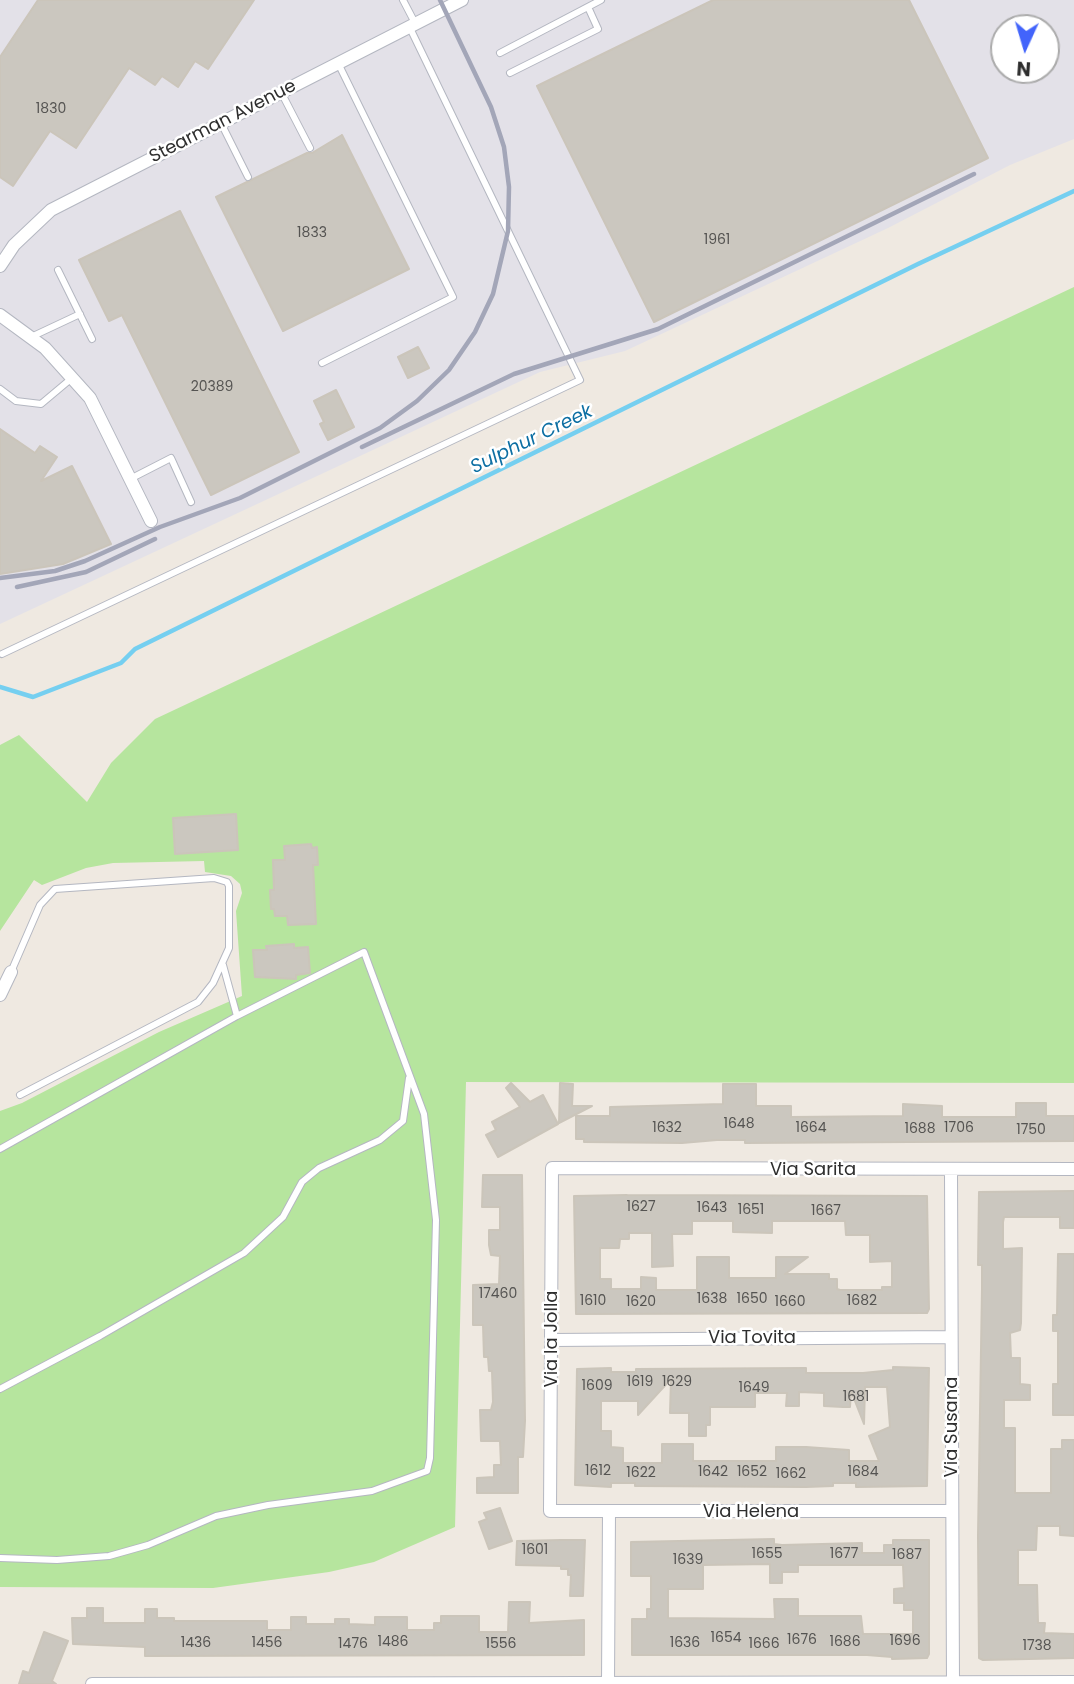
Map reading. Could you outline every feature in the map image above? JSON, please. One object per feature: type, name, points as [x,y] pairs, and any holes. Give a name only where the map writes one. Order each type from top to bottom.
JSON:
[{"type":"street","name":"Stearman Avenue","points":[[0,266],[14,245],[51,210],[463,0]]},
{"type":"street","points":[[0,316],[30,337],[74,377],[90,398],[151,520]]},
{"type":"street","points":[[0,995],[11,972]]},
{"type":"street","name":"Via Sarita","points":[[552,1168],[951,1171],[1074,1169]]},
{"type":"street","name":"Via la Jolla","points":[[550,1511],[552,1168]]},
{"type":"street","name":"Via Susana","points":[[951,1171],[953,1683]]},
{"type":"street","name":"Via Tovita","points":[[553,1340],[951,1337]]},
{"type":"street","name":"Via Helena","points":[[550,1511],[953,1511]]},
{"type":"street","points":[[608,1683],[609,1512]]},
{"type":"street","points":[[92,1683],[1074,1682]]},
{"type":"lane","points":[[2,654],[580,380],[412,25],[403,0]]},
{"type":"lane","points":[[500,53],[601,0]]},
{"type":"lane","points":[[510,73],[598,29],[588,7]]},
{"type":"lane","points":[[322,363],[453,297],[338,63]]},
{"type":"lane","points":[[281,92],[310,148]]},
{"type":"lane","points":[[221,123],[247,177]]},
{"type":"lane","points":[[58,270],[92,339]]},
{"type":"lane","points":[[30,337],[80,314]]},
{"type":"lane","points":[[0,390],[16,401],[41,404],[74,377]]},
{"type":"lane","points":[[130,479],[171,458],[191,502]]},
{"type":"lane","points":[[11,972],[40,905],[55,889],[214,878],[227,881],[230,891],[229,948],[223,965],[205,995],[189,1009],[20,1095]]},
{"type":"lane","points":[[0,1149],[237,1016],[364,952],[424,1114],[436,1220],[430,1458],[427,1471],[372,1491],[268,1505],[216,1516],[148,1545],[109,1556],[57,1560],[0,1558]]},
{"type":"lane","points":[[223,965],[237,1016]]},
{"type":"lane","points":[[0,1389],[100,1336],[244,1253],[283,1217],[302,1182],[319,1168],[380,1140],[403,1121],[409,1076]]},
{"type":"shaded area","points":[[0,0],[1074,0],[1074,139],[1010,165],[888,228],[625,351],[540,372],[0,624]]},
{"type":"green space","points":[[1074,287],[1074,1083],[466,1082],[455,1527],[374,1562],[329,1572],[213,1588],[0,1587],[0,1111],[22,1103],[159,1032],[242,996],[236,911],[242,893],[240,884],[231,876],[205,872],[204,861],[113,863],[86,868],[42,885],[34,880],[0,931],[0,745],[19,735],[87,802],[111,763],[155,719]]},
{"type":"building","points":[[38,0],[254,0],[208,69],[195,61],[178,87],[162,76],[155,85],[129,68],[76,148],[50,131],[13,186],[0,177],[0,57]]},
{"type":"building","points":[[713,0],[909,0],[988,158],[654,322],[537,86]]},
{"type":"building","points":[[342,135],[409,269],[283,331],[216,197],[312,153]]},
{"type":"building","points":[[180,211],[299,452],[211,495],[122,315],[109,321],[79,260]]},
{"type":"building","points":[[418,347],[429,368],[408,378],[398,357]]},
{"type":"building","points":[[336,390],[354,427],[328,440],[320,424],[324,422],[314,401]]},
{"type":"building","points":[[0,429],[35,453],[40,446],[57,457],[41,481],[72,466],[111,544],[63,564],[0,574]]},
{"type":"building","points":[[236,814],[238,850],[175,854],[173,818]]},
{"type":"building","points":[[311,844],[312,848],[317,847],[318,865],[313,865],[316,924],[288,925],[287,916],[275,916],[274,909],[271,909],[270,890],[274,890],[273,860],[285,860],[284,846]]},
{"type":"building","points":[[294,944],[294,948],[308,947],[310,973],[296,975],[296,979],[255,977],[253,950]]},
{"type":"building","points":[[511,1083],[530,1102],[543,1095],[558,1124],[498,1157],[486,1135],[496,1130],[492,1122],[520,1107],[506,1088]]},
{"type":"building","points":[[560,1083],[573,1084],[572,1106],[592,1106],[559,1123]]},
{"type":"building","points":[[723,1084],[756,1084],[756,1106],[791,1106],[791,1117],[903,1116],[903,1104],[942,1106],[942,1117],[1016,1117],[1016,1103],[1046,1103],[1046,1116],[1074,1116],[1074,1141],[745,1143],[745,1140],[717,1140],[682,1143],[584,1142],[584,1139],[576,1139],[576,1116],[610,1116],[610,1107],[723,1104]]},
{"type":"building","points":[[483,1175],[522,1175],[525,1421],[523,1457],[518,1457],[518,1493],[477,1493],[477,1478],[494,1477],[494,1465],[501,1465],[500,1441],[481,1441],[480,1410],[491,1410],[493,1402],[492,1371],[489,1371],[488,1357],[484,1357],[483,1325],[473,1325],[473,1285],[499,1284],[500,1256],[491,1255],[489,1230],[500,1230],[500,1207],[482,1207]]},
{"type":"building","points":[[1074,1191],[1074,1228],[1060,1228],[1060,1217],[1004,1217],[1003,1249],[1022,1248],[1021,1323],[1020,1330],[1010,1333],[1011,1358],[1020,1358],[1020,1384],[1030,1385],[1030,1400],[1004,1400],[1004,1428],[1015,1428],[1015,1493],[1051,1493],[1051,1449],[1062,1449],[1062,1440],[1074,1440],[1074,1536],[1060,1535],[1060,1526],[1037,1526],[1036,1550],[1018,1550],[1018,1585],[1037,1585],[1038,1623],[1045,1623],[1044,1633],[1074,1634],[1074,1658],[983,1660],[979,1658],[982,1265],[978,1265],[979,1192]]},
{"type":"building","points":[[574,1196],[927,1196],[929,1309],[927,1313],[576,1314]],"holes":[[[692,1221],[733,1221],[733,1232],[772,1233],[772,1221],[845,1221],[846,1235],[870,1235],[870,1262],[892,1261],[892,1287],[882,1287],[882,1290],[840,1290],[837,1289],[837,1279],[829,1279],[829,1274],[785,1274],[808,1257],[776,1257],[776,1278],[729,1278],[729,1257],[697,1257],[697,1290],[656,1290],[656,1278],[641,1277],[641,1289],[611,1289],[611,1279],[600,1279],[600,1248],[619,1248],[620,1239],[629,1239],[629,1233],[652,1233],[652,1267],[673,1266],[672,1234],[692,1234]]]},
{"type":"building","points":[[1058,1254],[1074,1254],[1074,1415],[1053,1415],[1053,1384],[1058,1384],[1058,1331],[1053,1331],[1053,1315],[1057,1315]]},
{"type":"building","points":[[893,1367],[929,1368],[927,1486],[856,1487],[856,1483],[806,1487],[635,1486],[635,1483],[611,1483],[611,1487],[575,1485],[577,1369],[611,1368],[611,1372],[636,1372],[636,1369],[806,1368],[806,1373],[893,1370]],"holes":[[[671,1379],[670,1413],[689,1413],[689,1436],[706,1436],[706,1425],[710,1425],[710,1407],[755,1407],[755,1393],[787,1393],[786,1406],[799,1406],[799,1392],[824,1393],[824,1406],[850,1407],[851,1391],[864,1424],[865,1387],[887,1387],[890,1427],[869,1436],[879,1461],[849,1461],[849,1450],[806,1447],[776,1447],[776,1461],[693,1461],[693,1444],[662,1444],[662,1463],[623,1463],[623,1448],[611,1447],[611,1431],[601,1431],[601,1401],[638,1401],[638,1415]]]},
{"type":"building","points":[[500,1508],[512,1541],[489,1549],[479,1522],[487,1519],[484,1513]]},
{"type":"building","points":[[774,1539],[774,1544],[782,1545],[862,1543],[862,1553],[884,1553],[884,1545],[893,1545],[893,1540],[929,1540],[929,1654],[927,1658],[892,1659],[867,1655],[632,1655],[632,1619],[647,1619],[647,1609],[651,1609],[651,1576],[631,1576],[631,1542]],"holes":[[[770,1564],[770,1583],[782,1583],[782,1572],[798,1572],[798,1565],[903,1565],[904,1588],[894,1589],[894,1603],[904,1603],[904,1610],[913,1610],[913,1634],[863,1634],[861,1616],[798,1616],[798,1599],[774,1599],[775,1619],[668,1618],[668,1589],[703,1589],[703,1565]]]},
{"type":"building","points":[[585,1540],[583,1596],[570,1596],[571,1575],[568,1575],[568,1569],[561,1569],[561,1566],[516,1565],[517,1541]]},
{"type":"building","points":[[509,1602],[530,1602],[529,1623],[584,1620],[584,1655],[145,1656],[145,1647],[73,1644],[72,1618],[87,1618],[87,1608],[103,1608],[103,1623],[145,1623],[145,1609],[157,1609],[157,1618],[174,1618],[174,1621],[267,1621],[267,1630],[291,1630],[291,1617],[306,1617],[306,1624],[335,1624],[335,1619],[349,1619],[349,1624],[375,1625],[375,1617],[407,1617],[407,1630],[434,1630],[434,1623],[441,1623],[441,1616],[479,1616],[479,1632],[508,1632]]},
{"type":"building","points":[[44,1632],[68,1641],[52,1681],[56,1684],[19,1684],[23,1671],[29,1673]]},
{"type":"waterway","name":"Sulphur Creek","points":[[0,687],[33,697],[121,663],[135,649],[918,264],[1074,191]]},
{"type":"railway","points":[[0,578],[55,571],[85,561],[160,527],[240,498],[380,428],[417,401],[449,370],[475,332],[493,294],[508,231],[509,187],[504,147],[491,107],[440,0]]},
{"type":"railway","points":[[362,447],[514,374],[658,329],[974,174]]},
{"type":"railway","points":[[17,587],[86,572],[155,539]]}]
